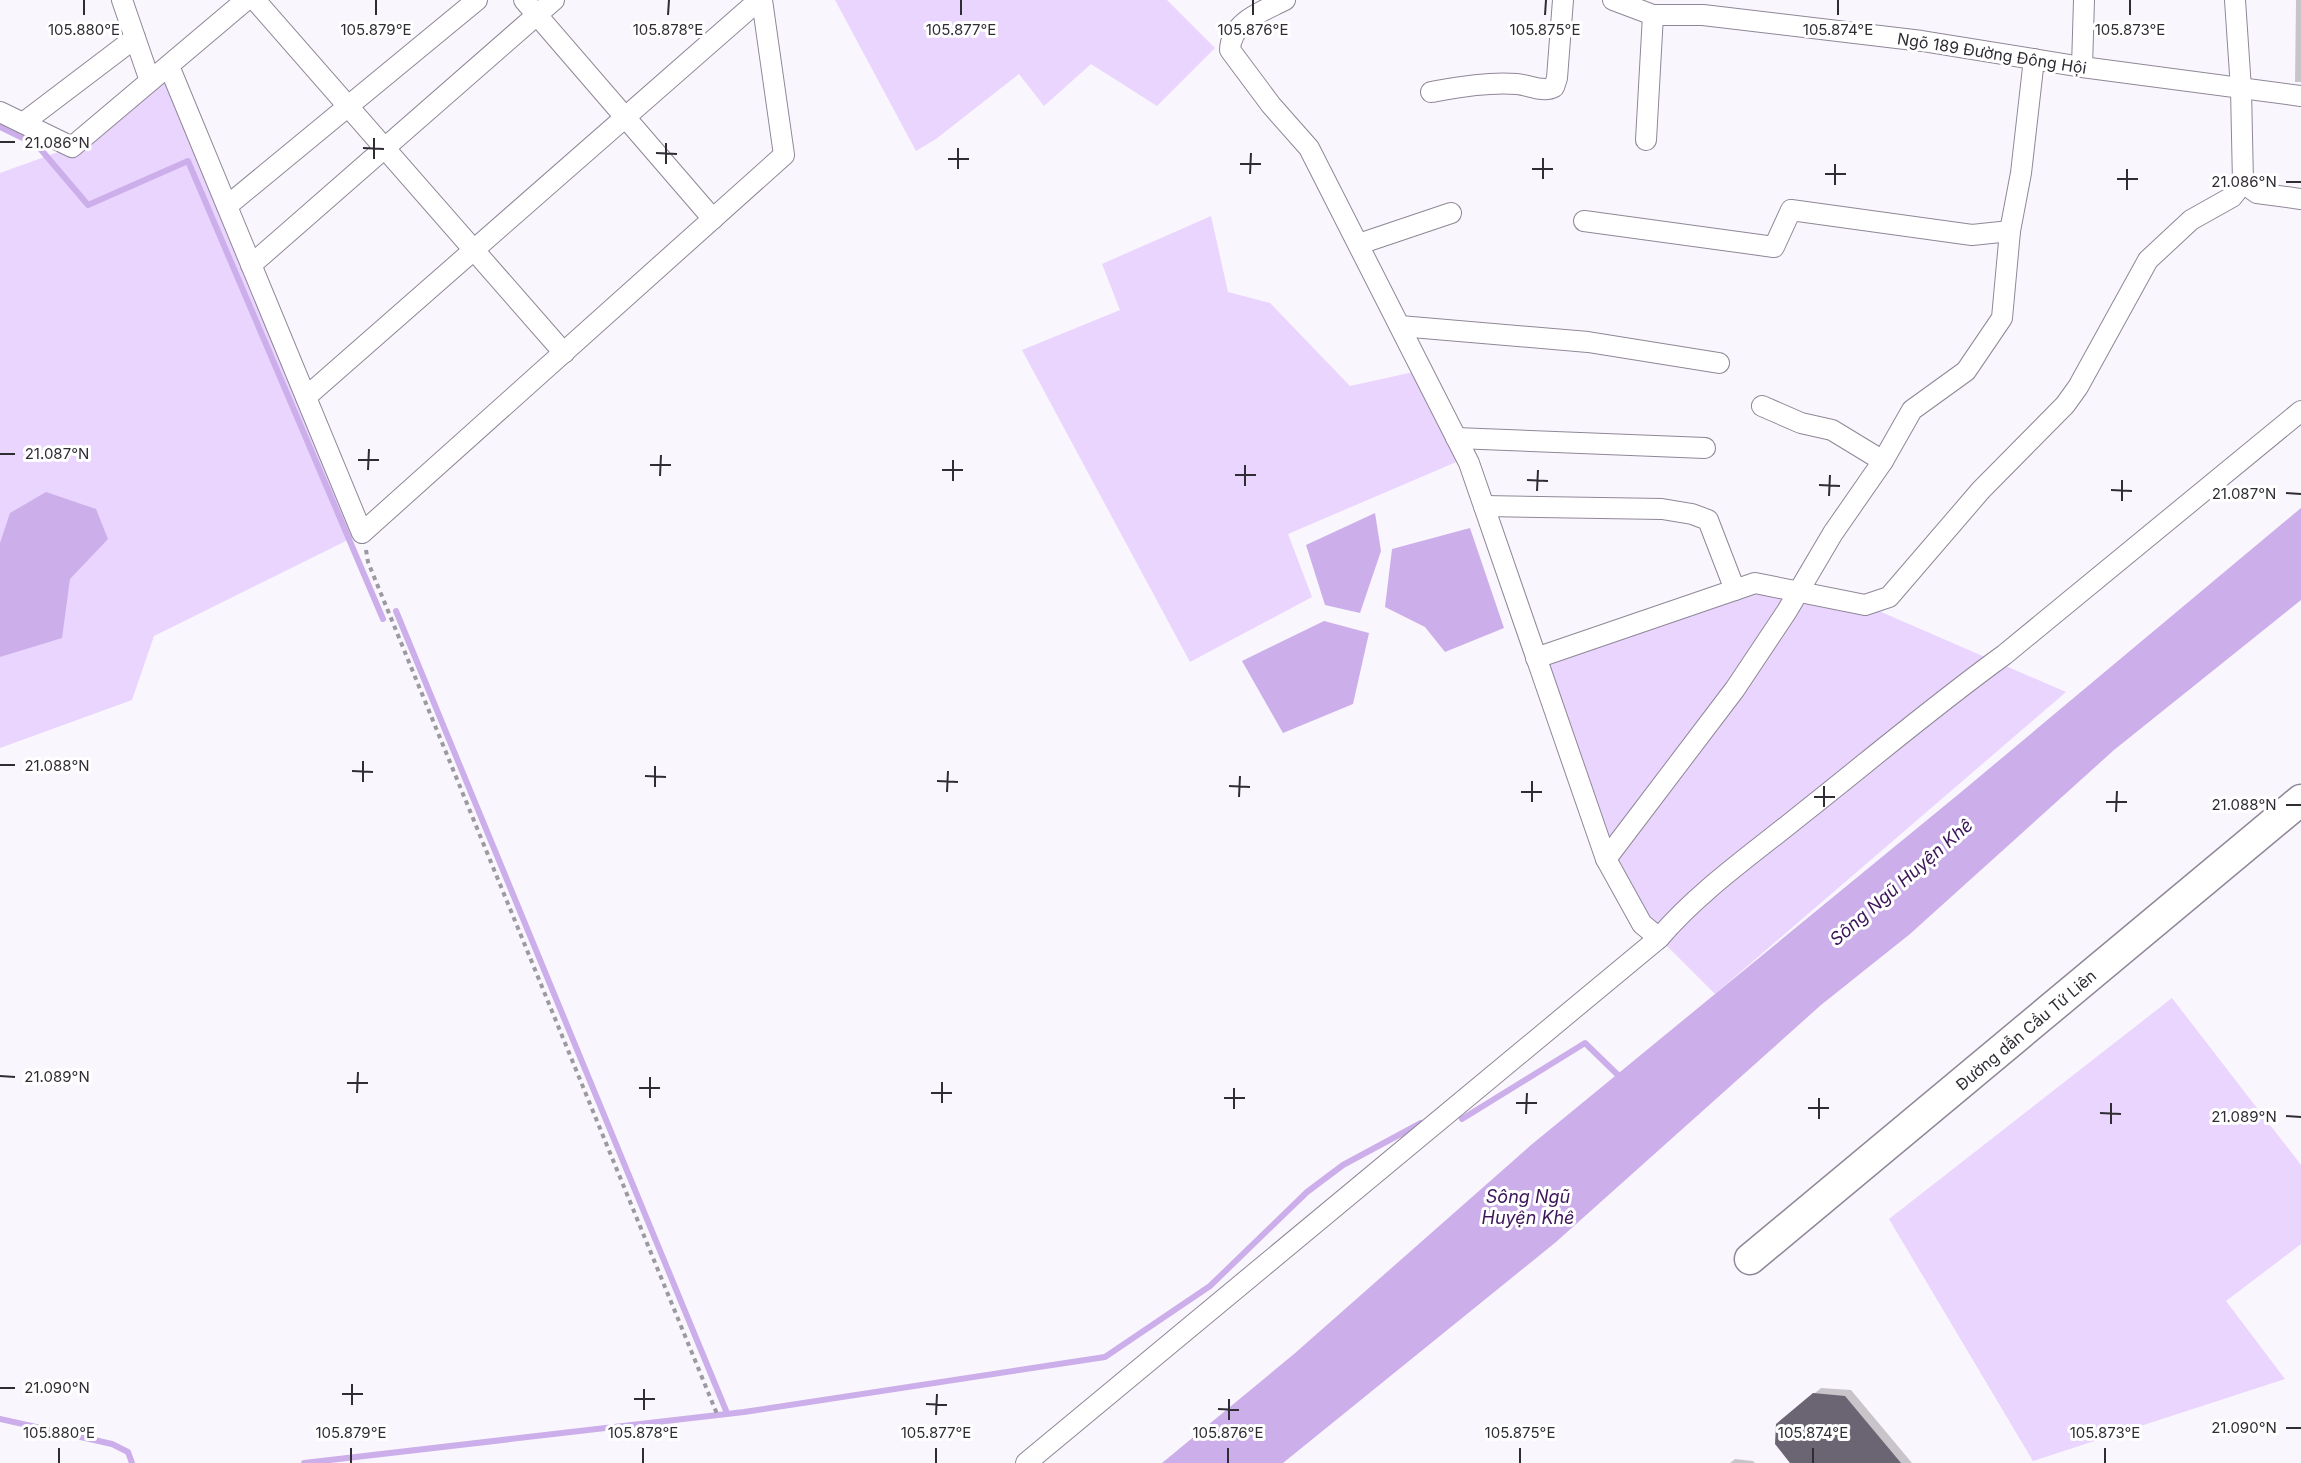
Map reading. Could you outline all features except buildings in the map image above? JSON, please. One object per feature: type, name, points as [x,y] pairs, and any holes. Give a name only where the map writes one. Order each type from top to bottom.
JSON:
[{"type":"main road","name":"Đường dẫn Cầu Tứ Liên","points":[[1750,1259],[2301,800]]},
{"type":"street","points":[[122,0],[150,81]]},
{"type":"street","points":[[0,112],[72,147],[246,0]]},
{"type":"street","points":[[255,0],[564,353]]},
{"type":"street","points":[[227,206],[477,0]]},
{"type":"street","points":[[251,265],[385,148],[531,7],[554,0]]},
{"type":"street","points":[[169,66],[362,533],[784,155],[760,0]]},
{"type":"street","points":[[306,397],[760,0]]},
{"type":"street","points":[[1286,0],[1245,21],[1230,40],[1230,50],[1271,105],[1309,148],[1469,463],[1606,859],[1642,924],[1659,939]]},
{"type":"street","points":[[1431,92],[1476,84],[1517,84],[1546,90],[1554,87],[1557,78],[1563,0]]},
{"type":"street","name":"Ngõ 189 Đường Đông Hội","points":[[1613,0],[1653,15],[1706,8],[2082,67],[2301,96]]},
{"type":"street","points":[[2082,67],[2084,0]]},
{"type":"street","points":[[1536,658],[1755,583],[1865,605],[1889,597],[1981,490],[2065,405],[2078,387],[2148,260],[2191,219],[2232,196],[2243,183],[2241,89],[2235,0]]},
{"type":"street","points":[[531,7],[713,219]]},
{"type":"street","points":[[1646,140],[1653,15]]},
{"type":"street","points":[[22,123],[135,38]]},
{"type":"street","points":[[1606,859],[1735,689],[1799,591],[1833,533],[1883,460],[1912,410],[1966,371],[2002,318],[2010,231],[2021,173],[2034,59]]},
{"type":"street","points":[[2243,183],[2257,193],[2301,199]]},
{"type":"street","points":[[1584,221],[1774,247],[1791,210],[1972,235],[2010,231]]},
{"type":"street","points":[[1359,244],[1451,213]]},
{"type":"street","points":[[1400,326],[1588,342],[1719,363]]},
{"type":"street","points":[[1762,406],[1801,423],[1832,430],[1883,460]]},
{"type":"street","points":[[1026,1463],[1659,939],[1679,915],[1742,862],[2004,654],[2301,411]]},
{"type":"street","points":[[1456,438],[1705,448]]},
{"type":"street","points":[[1484,507],[1662,509],[1692,514],[1708,520],[1735,590]]},
{"type":"path","points":[[362,533],[368,562],[717,1414]]},
{"type":"shaded area","points":[[835,0],[1167,0],[1215,48],[1157,106],[1091,64],[1044,106],[1019,74],[936,139],[916,151]]},
{"type":"shaded area","points":[[169,66],[362,533],[154,636],[132,700],[0,748],[0,173],[72,147]]},
{"type":"shaded area","points":[[1211,216],[1228,292],[1270,303],[1350,386],[1418,371],[1461,460],[1288,534],[1312,597],[1190,662],[1022,350],[1120,310],[1102,264]]},
{"type":"shaded area","points":[[1735,590],[1865,605],[2066,692],[1715,994],[1659,938],[1606,859],[1536,658]]},
{"type":"shaded area","points":[[2172,998],[2301,1165],[2301,1244],[2226,1301],[2285,1379],[2033,1461],[1889,1219]]},
{"type":"water","points":[[46,492],[96,509],[108,539],[70,579],[62,638],[0,657],[0,543],[10,513]]},
{"type":"water","name":"Sông Ngũ Huyện Khê","points":[[2301,508],[2301,600],[2114,750],[1910,934],[1821,1005],[1556,1242],[1283,1463],[1162,1463],[1294,1354],[1531,1145],[1960,793]]},
{"type":"water","points":[[1375,513],[1381,551],[1360,613],[1325,605],[1306,545]]},
{"type":"water","points":[[1470,528],[1504,628],[1445,652],[1425,627],[1385,607],[1392,549]]},
{"type":"water","points":[[1324,621],[1369,633],[1353,704],[1283,733],[1242,661]]},
{"type":"waterway","points":[[0,127],[37,145],[88,205],[188,161],[383,619]]},
{"type":"waterway","points":[[396,611],[727,1413]]},
{"type":"waterway","points":[[1462,1119],[1585,1043],[1621,1078]]},
{"type":"waterway","points":[[304,1463],[744,1412],[1105,1357],[1210,1286],[1307,1192],[1343,1165],[1421,1123]]},
{"type":"waterway","points":[[0,1419],[112,1444],[128,1452],[132,1463]]}]
